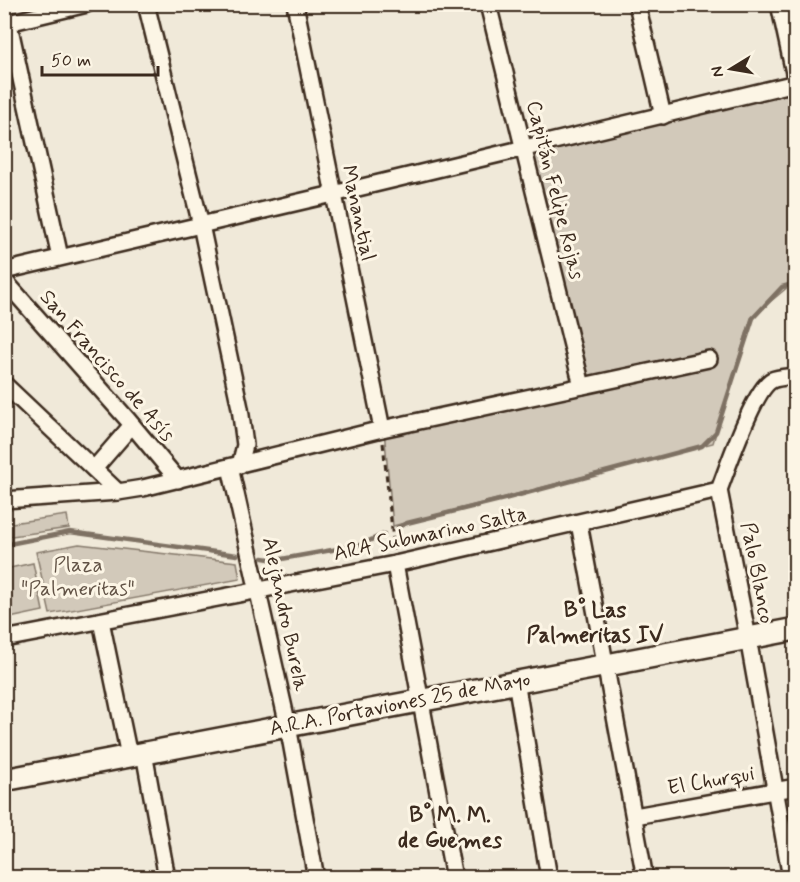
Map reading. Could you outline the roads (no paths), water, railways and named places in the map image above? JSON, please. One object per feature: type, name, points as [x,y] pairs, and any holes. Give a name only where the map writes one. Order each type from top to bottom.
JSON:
[{"type":"street","points":[[60,257],[7,24],[87,4]]},
{"type":"street","points":[[146,4],[201,225],[240,408],[245,445],[235,466]]},
{"type":"street","name":"Manantial","points":[[294,4],[382,429]]},
{"type":"street","name":"Capitán Felipe Rojas","points":[[488,4],[582,386]]},
{"type":"street","points":[[637,4],[663,116]]},
{"type":"street","points":[[4,271],[333,195],[795,82],[779,4]]},
{"type":"street","name":"San Francisco de Asís","points":[[4,280],[178,480]]},
{"type":"street","points":[[4,500],[118,492],[178,480],[382,429],[709,358]]},
{"type":"street","points":[[719,490],[753,406],[763,389],[772,381],[795,376]]},
{"type":"street","points":[[4,384],[118,492]]},
{"type":"street","points":[[94,469],[132,425]]},
{"type":"street","name":"Alejandro Burela","points":[[235,466],[258,591],[288,726],[316,878]]},
{"type":"street","name":"ARA Submarino Salta","points":[[4,639],[395,564],[719,490]]},
{"type":"street","name":"Palo Blanco","points":[[719,490],[791,878]]},
{"type":"street","points":[[579,523],[645,878]]},
{"type":"street","points":[[395,564],[423,701],[454,878]]},
{"type":"street","points":[[101,621],[167,878]]},
{"type":"street","name":"A.R.A. Portaviones 25 de Mayo","points":[[4,780],[795,628]]},
{"type":"street","points":[[516,681],[549,878]]},
{"type":"street","name":"El Churqui","points":[[635,816],[795,787]]},
{"type":"waterway","points":[[398,527],[702,446],[716,432],[753,318],[782,287],[796,283]]},
{"type":"waterway","points":[[4,545],[70,532],[237,555]]},
{"type":"waterway","points":[[263,558],[276,560],[360,545],[384,534]]},
{"type":"district","name":"B° Las Palmeritas IV","points":[[595,624]]},
{"type":"district","name":"B° M. M. de Guemes","points":[[450,828]]},
{"type":"park label","name":"Plaza \"Palmeritas\"","points":[[78,577]]}]
